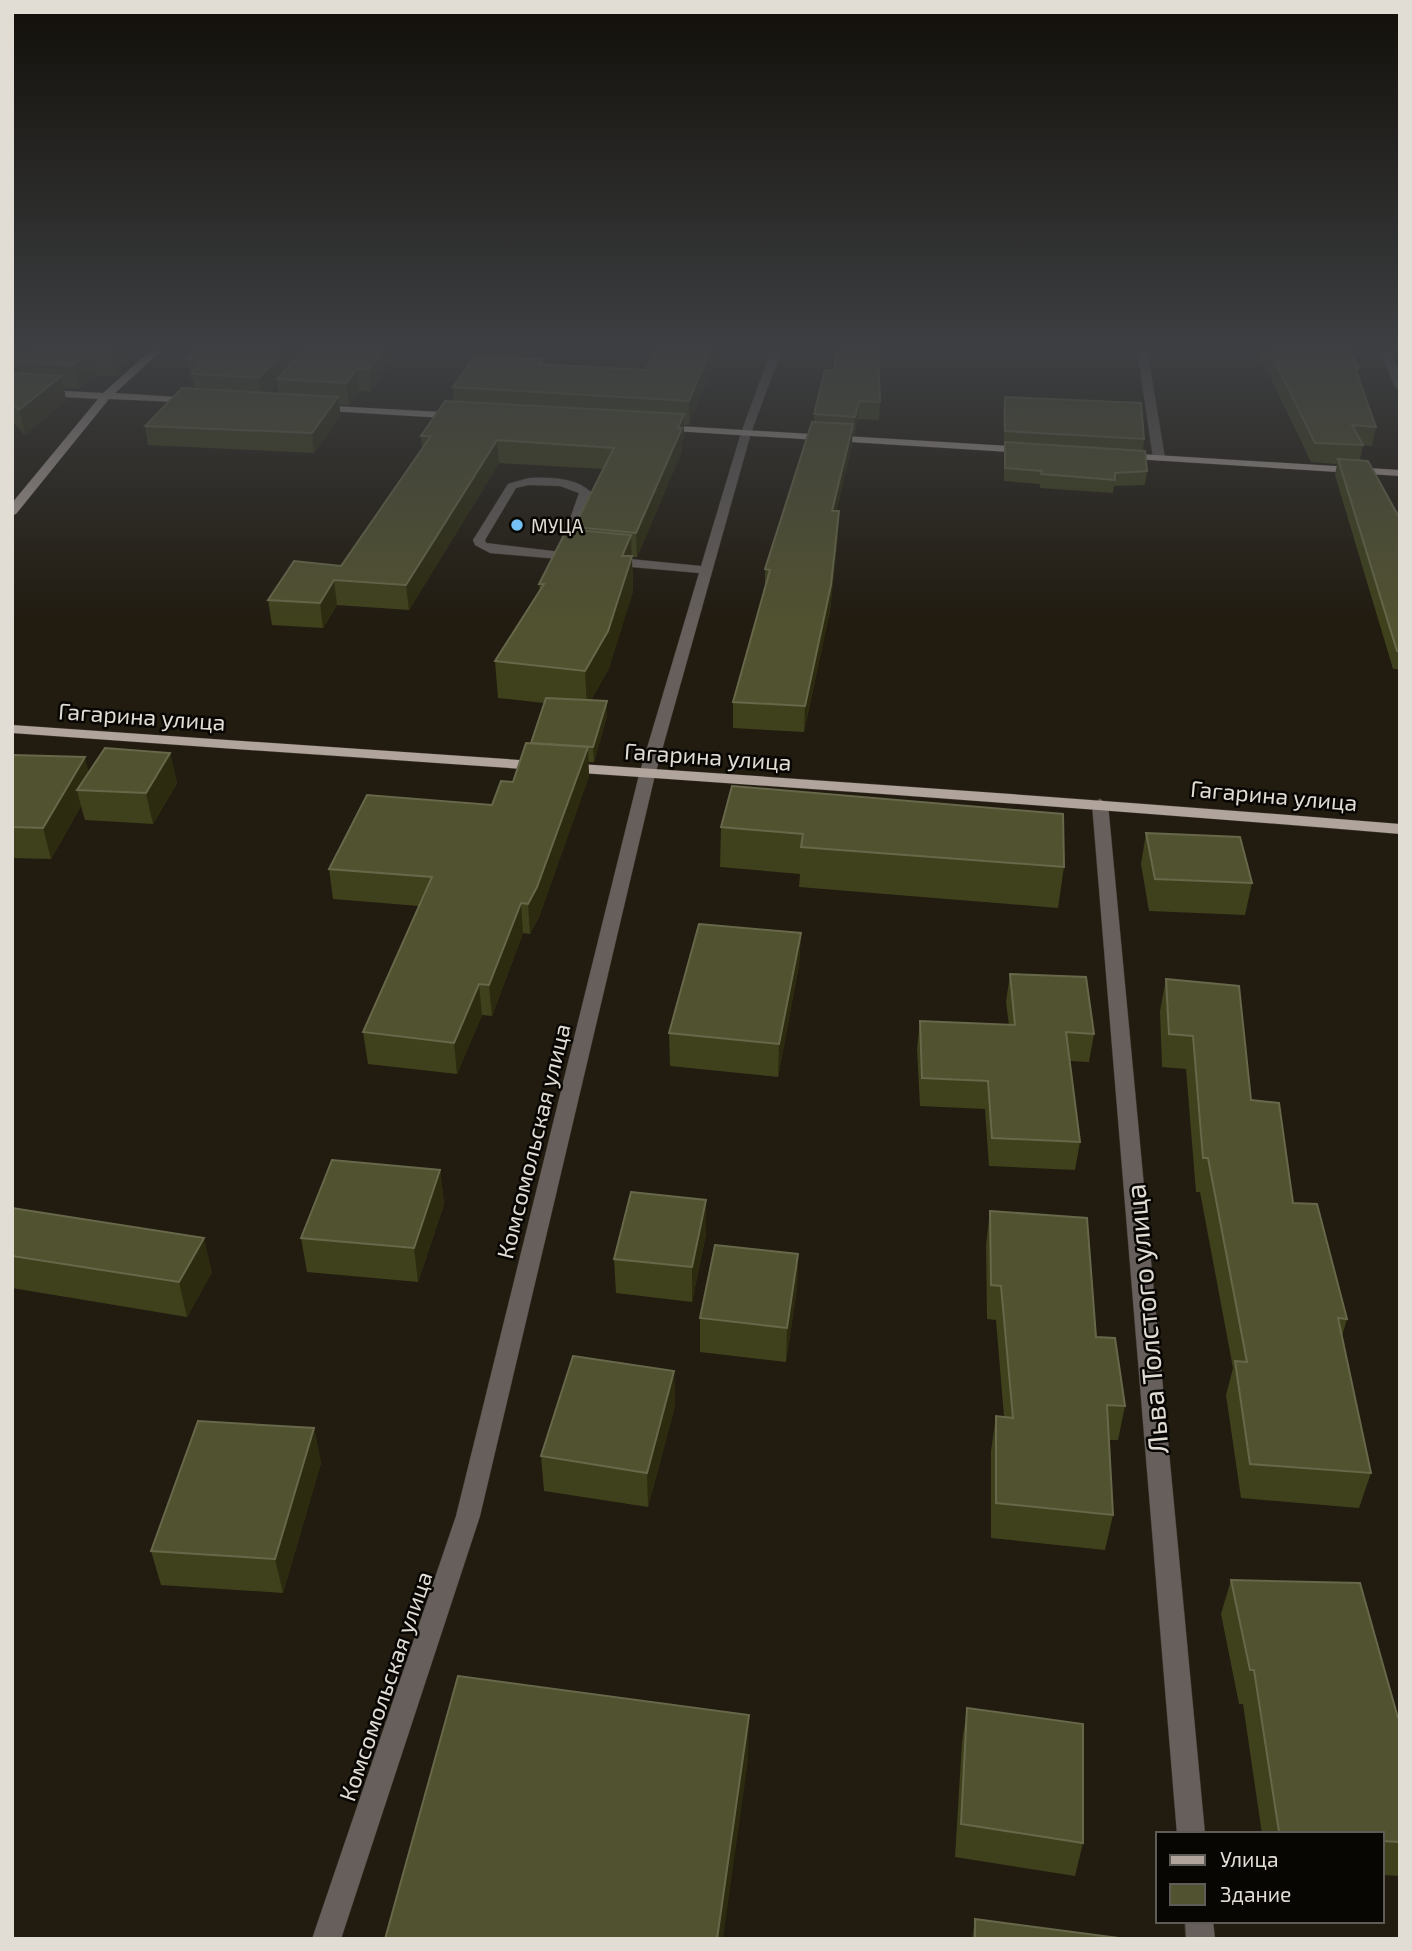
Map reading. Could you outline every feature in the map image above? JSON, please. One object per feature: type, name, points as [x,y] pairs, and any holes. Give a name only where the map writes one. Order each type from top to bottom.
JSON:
[{"type":"main road","points":[[12,511],[68,442]]},
{"type":"main road","points":[[900,442],[1035,450]]},
{"type":"main road","points":[[1104,454],[1400,472]]},
{"type":"main road","name":"Гагарина улица","points":[[12,729],[647,775],[1100,804],[1400,829]]},
{"type":"street","name":"Комсомольская улица","points":[[326,1939],[468,1516],[647,775],[743,442]]},
{"type":"street","points":[[1157,442],[1159,458]]},
{"type":"street","points":[[564,556],[585,492],[574,485],[532,482],[512,486],[479,540],[481,545],[490,549],[706,570]]},
{"type":"street","name":"Льва Толстого улица","points":[[1100,804],[1191,1832]]},
{"type":"building","points":[[427,442],[496,442],[406,585],[334,580],[320,603],[268,600],[294,561],[341,566]]},
{"type":"building","points":[[527,442],[676,442],[636,533],[574,527],[614,448]]},
{"type":"building","points":[[806,442],[849,442],[832,511],[839,511],[831,585],[805,706],[733,702],[770,570],[765,569]]},
{"type":"building","points":[[1006,442],[1145,451],[1147,471],[1115,473],[1115,480],[1005,468]]},
{"type":"building","points":[[1361,442],[1363,445],[1315,443]]},
{"type":"building","points":[[1338,459],[1368,461],[1400,519],[1400,651],[1397,651]]},
{"type":"building","points":[[567,529],[631,535],[622,556],[632,556],[608,631],[585,671],[495,661],[544,584],[539,584]]},
{"type":"building","points":[[546,698],[607,701],[593,747],[531,743]]},
{"type":"building","points":[[526,743],[588,747],[537,887],[528,904],[521,903],[489,985],[479,984],[454,1043],[363,1032],[432,877],[329,869],[367,795],[492,805],[501,781],[513,782]]},
{"type":"building","points":[[105,748],[170,753],[146,793],[77,790]]},
{"type":"building","points":[[13,755],[85,757],[43,828],[12,827]]},
{"type":"building","points":[[732,786],[1063,814],[1064,867],[801,847],[803,834],[721,827]]},
{"type":"building","points":[[1146,833],[1240,837],[1252,883],[1155,879]]},
{"type":"building","points":[[699,924],[801,933],[779,1044],[669,1033]]},
{"type":"building","points":[[1010,974],[1086,977],[1094,1034],[1066,1032],[1080,1142],[992,1138],[988,1081],[922,1078],[920,1021],[1015,1025]]},
{"type":"building","points":[[1166,979],[1239,986],[1251,1100],[1279,1103],[1293,1203],[1317,1204],[1347,1319],[1338,1318],[1371,1473],[1250,1464],[1235,1361],[1247,1362],[1208,1158],[1203,1158],[1193,1036],[1169,1034]]},
{"type":"building","points":[[332,1160],[440,1170],[414,1248],[301,1238]]},
{"type":"building","points":[[631,1192],[706,1200],[692,1267],[614,1259]]},
{"type":"building","points":[[12,1208],[204,1238],[179,1282],[12,1256]]},
{"type":"building","points":[[990,1211],[1087,1218],[1096,1337],[1115,1338],[1125,1406],[1107,1405],[1113,1515],[996,1503],[996,1416],[1013,1418],[1001,1286],[991,1285]]},
{"type":"building","points":[[715,1245],[798,1254],[787,1328],[700,1318]]},
{"type":"building","points":[[573,1356],[674,1371],[647,1473],[541,1456]]},
{"type":"building","points":[[198,1421],[314,1428],[275,1559],[151,1551]]},
{"type":"building","points":[[1231,1580],[1360,1583],[1400,1718],[1400,1842],[1384,1841],[1384,1832],[1279,1832],[1254,1670],[1250,1670]]},
{"type":"building","points":[[458,1676],[749,1715],[717,1939],[385,1939]]},
{"type":"building","points":[[967,1708],[1083,1724],[1083,1843],[961,1824]]},
{"type":"building","points":[[975,1919],[1118,1938],[1118,1939],[975,1939]]},
{"type":"place","name":"МУЦА","points":[[517,525]]}]
